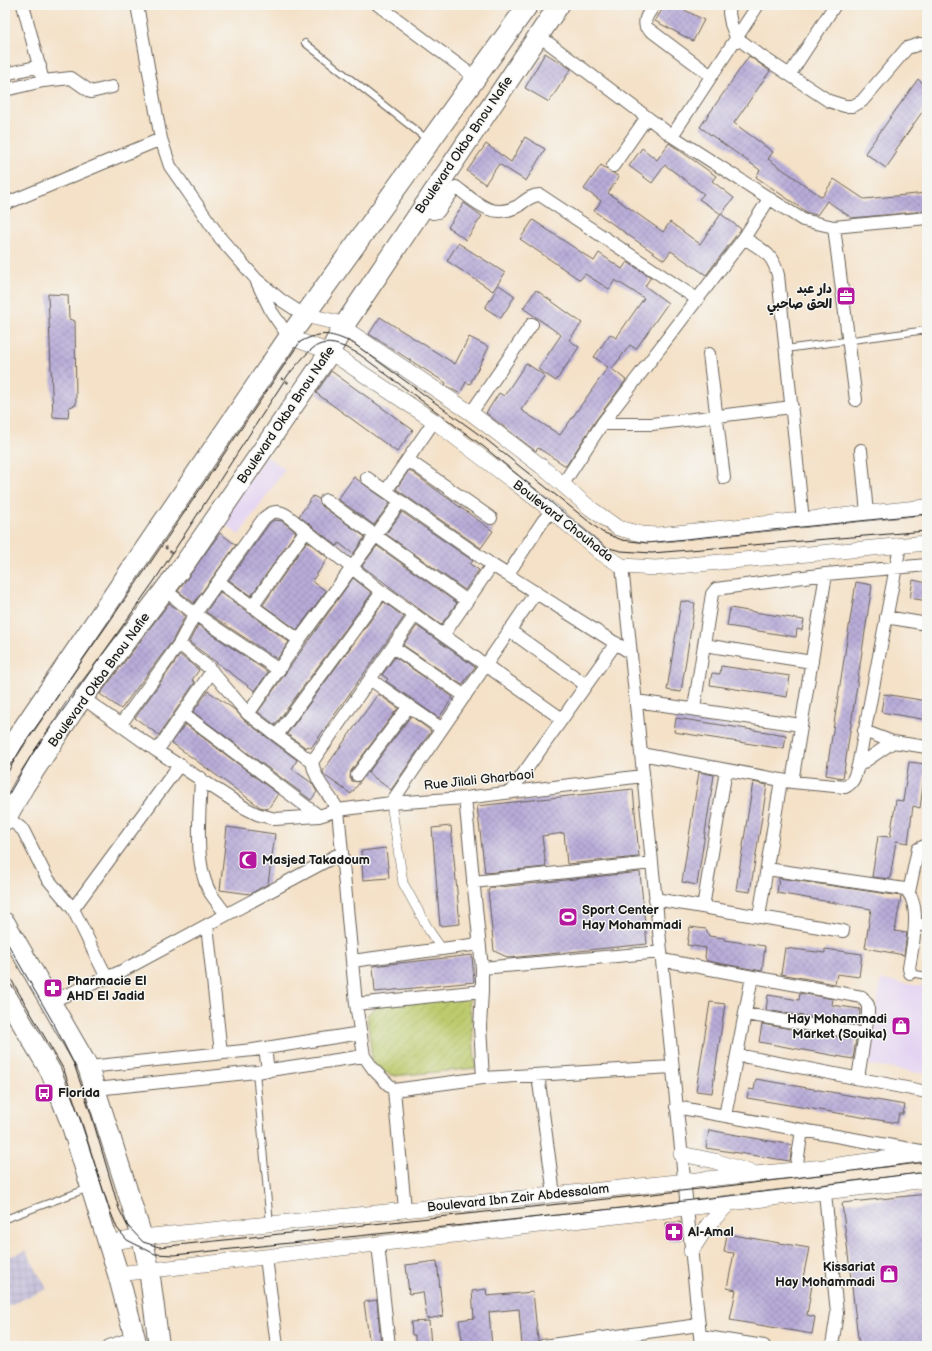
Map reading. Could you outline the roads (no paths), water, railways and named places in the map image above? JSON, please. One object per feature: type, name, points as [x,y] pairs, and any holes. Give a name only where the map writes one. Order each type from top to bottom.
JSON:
[{"type":"main road","name":"Boulevard Okba Bnou Nafie","points":[[5,755],[269,370],[304,315],[528,5]]},
{"type":"main road","name":"Boulevard Okba Bnou Nafie","points":[[6,819],[24,786],[83,698],[185,563],[330,352],[343,327],[423,207],[449,182],[538,35],[559,5]]},
{"type":"main road","points":[[5,923],[52,1001],[88,1067],[142,1237],[149,1269],[159,1346]]},
{"type":"main road","points":[[5,994],[52,1072],[72,1126],[90,1188],[118,1274],[136,1341]]},
{"type":"street","points":[[23,5],[43,81]]},
{"type":"street","points":[[137,5],[161,139],[170,166],[221,239],[256,279],[281,300],[304,315]]},
{"type":"street","points":[[378,5],[476,78]]},
{"type":"street","points":[[654,5],[644,22],[646,27],[710,75]]},
{"type":"street","points":[[730,5],[729,13],[731,24],[736,37],[761,56],[829,101],[845,106],[853,106],[862,101],[907,48],[920,44],[927,45]]},
{"type":"street","points":[[672,136],[710,75],[758,5]]},
{"type":"street","points":[[790,74],[835,5]]},
{"type":"street","points":[[538,35],[672,136],[803,220],[834,227],[927,218]]},
{"type":"street","points":[[5,74],[40,66]]},
{"type":"street","points":[[5,90],[43,81],[71,78],[74,78],[84,89],[91,92],[112,87]]},
{"type":"street","points":[[613,166],[647,117]]},
{"type":"street","points":[[5,204],[161,139]]},
{"type":"street","points":[[449,182],[488,210],[495,212],[516,206],[531,197],[540,195],[550,200],[697,299]]},
{"type":"street","points":[[563,484],[602,424],[744,238],[769,199]]},
{"type":"street","points":[[834,227],[856,400]]},
{"type":"street","points":[[744,238],[768,254],[774,262],[778,275],[803,521]]},
{"type":"street","points":[[256,279],[271,311],[289,337]]},
{"type":"street","name":"Boulevard Chouhada","points":[[304,315],[324,318],[343,327],[471,413],[563,484],[590,508],[618,528],[641,534],[656,535],[927,508]]},
{"type":"street","points":[[471,413],[532,324]]},
{"type":"street","name":"Boulevard Chouhada","points":[[289,337],[330,352],[434,421],[552,511],[601,553],[622,566],[656,568],[870,547],[927,543]]},
{"type":"street","points":[[709,354],[724,478]]},
{"type":"street","points":[[602,424],[652,424],[792,407]]},
{"type":"street","points":[[386,491],[434,421]]},
{"type":"street","points":[[861,450],[867,513]]},
{"type":"street","points":[[408,460],[491,518]]},
{"type":"street","points":[[367,478],[492,565],[631,653]]},
{"type":"street","points":[[326,500],[467,601]]},
{"type":"street","points":[[248,714],[299,640],[400,502]]},
{"type":"street","points":[[508,574],[543,521],[552,511]]},
{"type":"street","points":[[121,724],[179,644],[195,614],[270,513],[282,512],[382,592],[444,634],[486,666],[562,719]]},
{"type":"street","points":[[252,606],[306,530]]},
{"type":"street","points":[[641,754],[787,781],[845,786],[853,782],[858,766],[900,546]]},
{"type":"street","points":[[444,634],[492,565]]},
{"type":"street","points":[[694,708],[712,594],[716,589],[826,574],[927,565]]},
{"type":"street","points":[[622,566],[700,1336]]},
{"type":"street","points":[[759,917],[766,869],[801,726],[826,574]]},
{"type":"street","points":[[218,582],[299,640]]},
{"type":"street","points":[[165,590],[195,614],[279,670]]},
{"type":"street","points":[[278,734],[382,592]]},
{"type":"street","points":[[442,949],[430,932],[402,883],[390,803],[536,592]]},
{"type":"street","points":[[312,762],[371,680],[415,615]]},
{"type":"street","points":[[886,617],[927,624]]},
{"type":"street","points":[[509,630],[586,685]]},
{"type":"street","points":[[511,791],[616,643]]},
{"type":"street","points":[[179,644],[212,671],[248,714],[278,734],[312,762],[315,775],[332,798],[338,810],[341,853],[360,1033],[364,1056],[374,1070],[394,1090],[405,1209]]},
{"type":"street","points":[[704,645],[812,662]]},
{"type":"street","points":[[393,647],[465,696]]},
{"type":"street","points":[[157,751],[184,714],[212,671]]},
{"type":"street","points":[[371,680],[442,729]]},
{"type":"street","name":"Rue Jilali Gharbaoi","points":[[83,698],[157,751],[180,764],[257,814],[275,819],[319,816],[338,810],[390,803],[465,798],[511,791],[643,776]]},
{"type":"street","points":[[636,700],[801,726]]},
{"type":"street","points":[[357,775],[409,706]]},
{"type":"street","points":[[184,714],[319,816]]},
{"type":"street","points":[[864,731],[893,742],[927,747]]},
{"type":"street","points":[[858,766],[893,742]]},
{"type":"street","points":[[73,909],[180,764]]},
{"type":"street","points":[[703,907],[726,770]]},
{"type":"street","points":[[201,778],[199,827],[201,867],[211,894],[226,914]]},
{"type":"street","points":[[465,798],[482,968],[480,1027],[483,1078]]},
{"type":"street","points":[[6,819],[23,830],[47,878],[73,909],[107,978]]},
{"type":"street","points":[[910,973],[909,968],[915,923],[913,902],[909,892],[918,849],[927,845]]},
{"type":"street","points":[[52,1001],[107,978],[341,853]]},
{"type":"street","points":[[473,882],[652,862]]},
{"type":"street","points":[[766,869],[905,889],[909,892]]},
{"type":"street","points":[[655,899],[843,931]]},
{"type":"street","points":[[915,923],[927,926]]},
{"type":"street","points":[[207,925],[221,1053]]},
{"type":"street","points":[[352,961],[479,944]]},
{"type":"street","points":[[482,968],[661,956],[752,977],[862,997],[868,1005],[858,1078]]},
{"type":"street","points":[[725,1116],[752,977]]},
{"type":"street","points":[[356,1004],[482,991]]},
{"type":"street","points":[[745,1014],[865,1034]]},
{"type":"street","points":[[88,1067],[265,1048],[360,1033]]},
{"type":"street","points":[[262,1072],[265,1048]]},
{"type":"street","points":[[737,1055],[927,1092]]},
{"type":"street","points":[[96,1089],[262,1072],[364,1056]]},
{"type":"street","points":[[394,1090],[483,1078],[672,1067]]},
{"type":"street","points":[[538,1075],[554,1195]]},
{"type":"street","points":[[676,1107],[927,1152]]},
{"type":"street","points":[[796,1170],[802,1130]]},
{"type":"street","name":"Boulevard Ibn Zair Abdessalam","points":[[108,1243],[142,1237],[405,1209],[796,1170],[927,1152]]},
{"type":"street","points":[[681,1154],[716,1161],[753,1174]]},
{"type":"street","points":[[118,1274],[149,1269],[266,1257],[927,1180]]},
{"type":"street","points":[[825,1193],[837,1314],[832,1346]]},
{"type":"street","points":[[692,1251],[708,1225],[729,1203]]},
{"type":"street","points":[[378,1244],[389,1346]]},
{"type":"street","points":[[266,1257],[277,1346]]},
{"type":"street","points":[[543,1346],[700,1336],[764,1346]]},
{"type":"street","points":[[110,1346],[136,1341]]},
{"type":"lane","points":[[305,43],[430,141]]},
{"type":"lane","points":[[785,349],[848,342],[927,330]]},
{"type":"lane","points":[[910,973],[927,976]]},
{"type":"lane","points":[[262,1072],[270,1224]]},
{"type":"lane","points":[[5,1219],[90,1188]]},
{"type":"tram line","points":[[5,777],[22,747],[144,572],[300,342],[315,336],[327,335],[339,337],[353,343],[488,441],[602,532],[622,540],[647,543],[927,514]]},
{"type":"tram line","points":[[5,801],[32,754],[155,580],[288,375],[304,356],[318,345],[325,343],[334,344],[345,347],[359,354],[484,447],[605,547],[621,551],[652,553],[927,531]]},
{"type":"tram line","points":[[5,939],[54,1024],[74,1064],[91,1114],[119,1209],[127,1225],[143,1242],[159,1247],[727,1186],[927,1162]]},
{"type":"tram line","points":[[5,969],[64,1070],[109,1208],[117,1228],[127,1240],[155,1254],[174,1255],[456,1226],[739,1195],[927,1172]]},
{"type":"place","name":"دار عبد الحق صاحبي","points":[[846,296]]},
{"type":"place","name":"Masjed Takadoum","points":[[248,860]]},
{"type":"place","name":"Sport Center Hay Mohammadi","points":[[568,917]]},
{"type":"place","name":"Pharmacie El AHD El Jadid","points":[[53,988]]},
{"type":"place","name":"Hay Mohammadi Market (Souika)","points":[[901,1026]]},
{"type":"place","name":"Florida","points":[[44,1093]]},
{"type":"place","name":"Al-Amal","points":[[674,1232]]},
{"type":"place","name":"Kissariat Hay Mohammadi","points":[[889,1274]]}]
